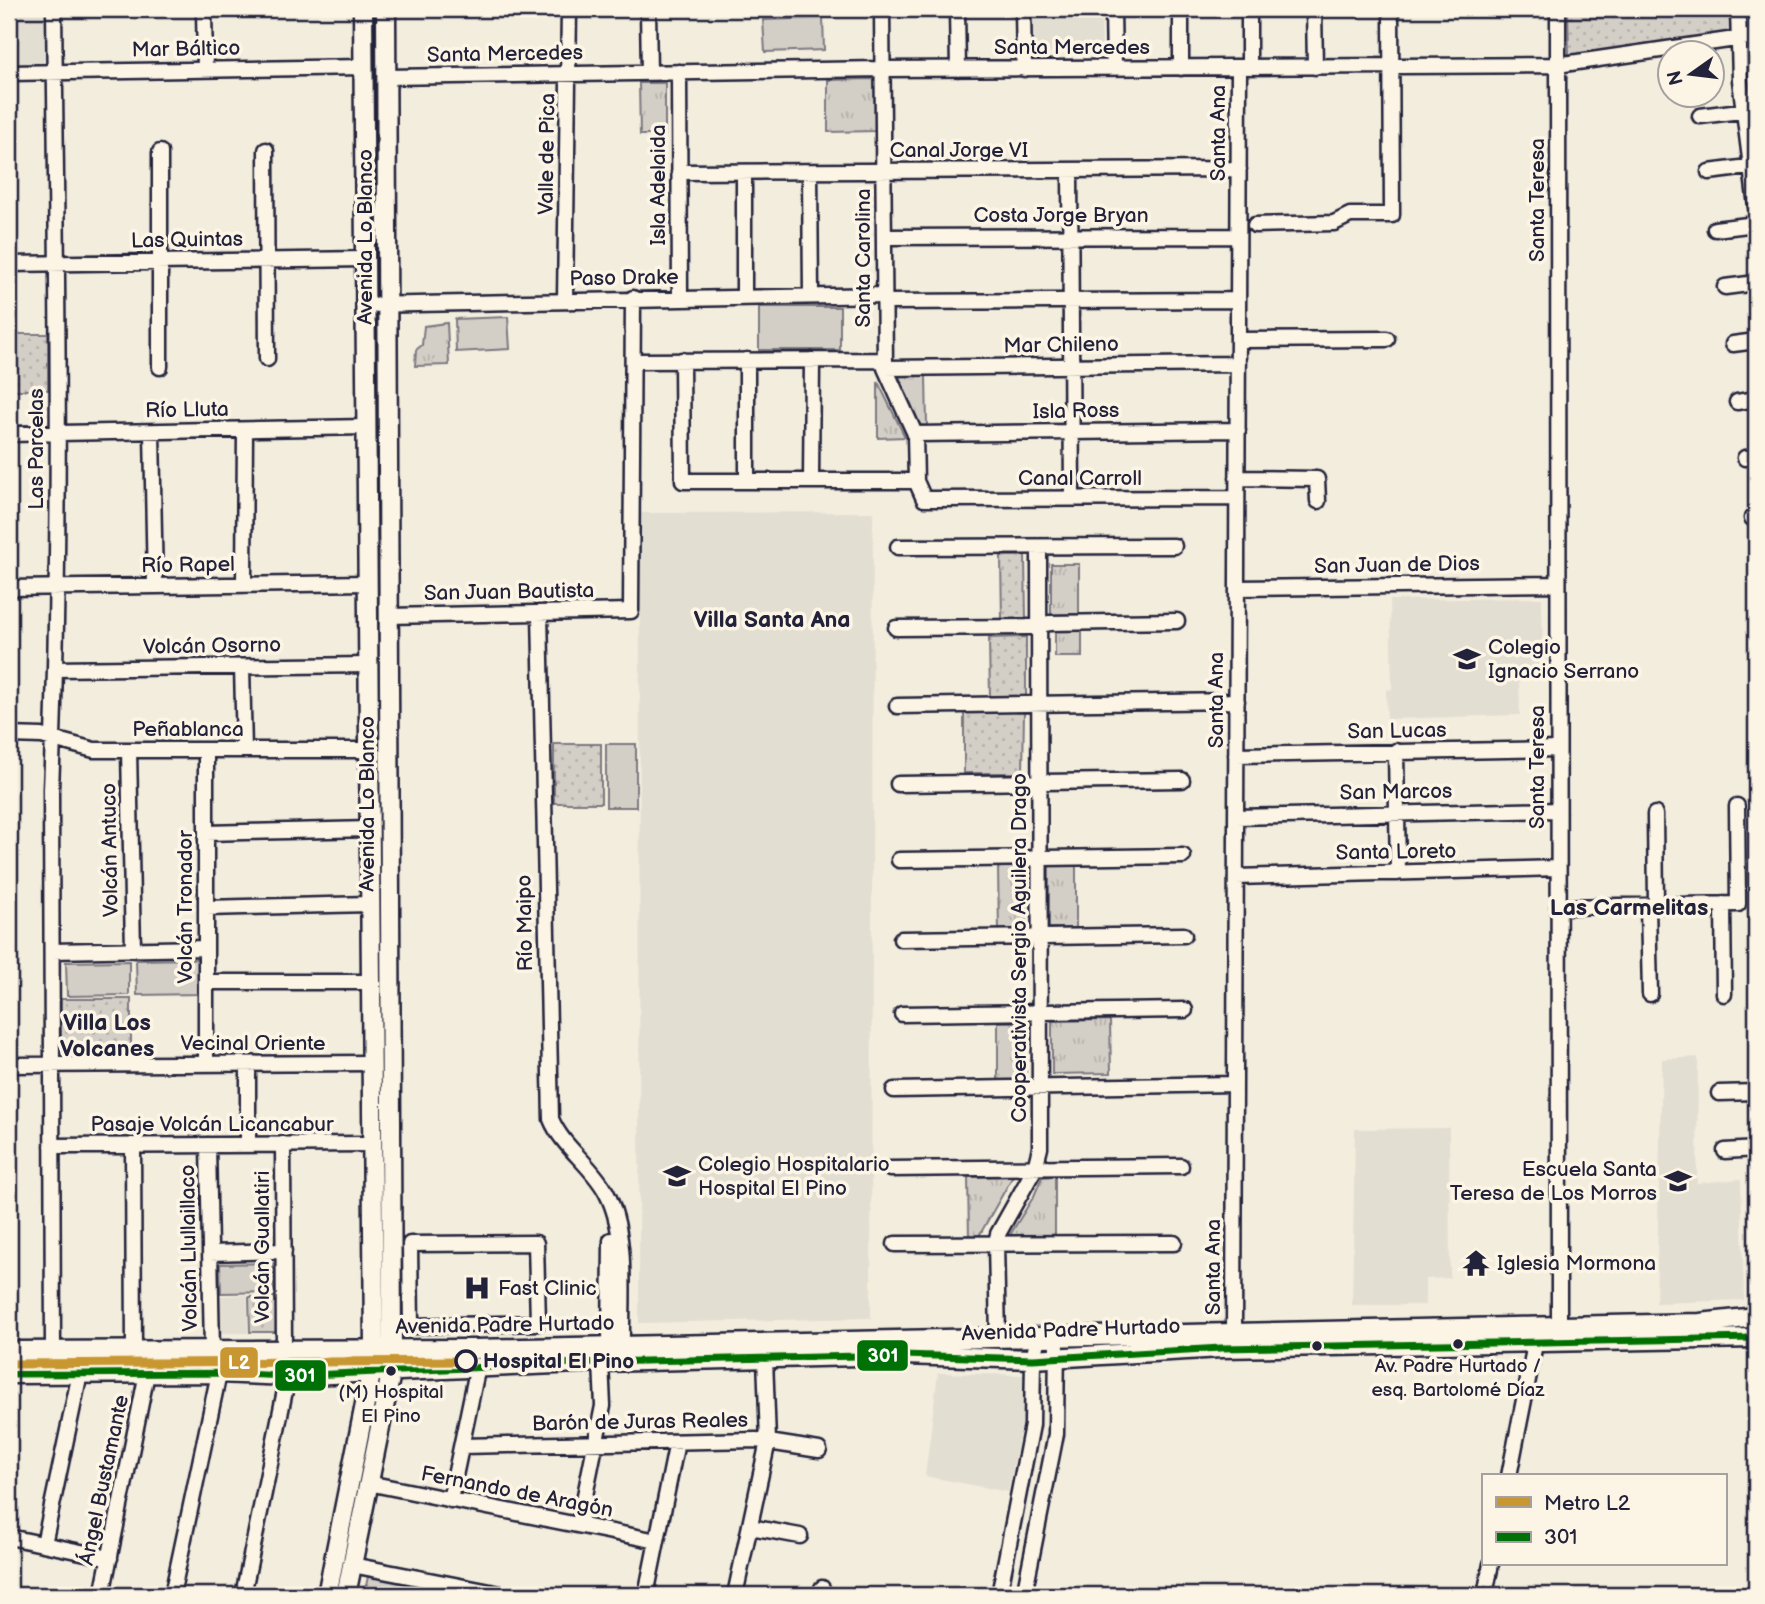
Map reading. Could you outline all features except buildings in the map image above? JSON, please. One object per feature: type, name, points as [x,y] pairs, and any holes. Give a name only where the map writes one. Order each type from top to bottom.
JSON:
[{"type":"main road","name":"Avenida Lo Blanco","points":[[346,1595],[391,1373],[383,1349],[372,1144],[363,9]]},
{"type":"main road","name":"Avenida Lo Blanco","points":[[327,1595],[371,1374],[383,1349],[389,616],[386,9]]},
{"type":"main road","name":"Avenida Padre Hurtado","points":[[9,1374],[371,1374],[478,1366],[611,1351],[762,1351],[998,1338],[1700,1323],[1756,1317]]},
{"type":"main road","name":"Avenida Padre Hurtado","points":[[9,1351],[762,1351],[1033,1359],[1221,1348],[1756,1338]]},
{"type":"street","name":"Las Parcelas","points":[[53,1351],[51,789],[58,433],[54,9]]},
{"type":"street","points":[[204,9],[205,69]]},
{"type":"street","name":"Valle de Pica","points":[[565,300],[569,9]]},
{"type":"street","points":[[648,9],[649,73]]},
{"type":"street","name":"Santa Carolina","points":[[882,9],[885,364],[915,434],[916,481],[924,499]]},
{"type":"street","points":[[957,9],[958,69]]},
{"type":"street","points":[[1023,9],[1024,69]]},
{"type":"street","points":[[1113,9],[1114,68]]},
{"type":"street","points":[[1181,9],[1181,68]]},
{"type":"street","name":"Santa Ana","points":[[1234,1333],[1238,236],[1239,169],[1249,9]]},
{"type":"street","points":[[1314,9],[1315,67]]},
{"type":"street","points":[[1255,225],[1334,223],[1350,215],[1392,215],[1391,9]]},
{"type":"street","name":"Santa Teresa","points":[[1558,9],[1559,1326]]},
{"type":"street","points":[[1738,9],[1738,39],[1750,109],[1756,206]]},
{"type":"street","name":"Santa Mercedes","points":[[387,77],[882,69],[1557,65],[1756,36]]},
{"type":"street","name":"Mar Báltico","points":[[9,73],[364,67]]},
{"type":"street","name":"Isla Adelaida","points":[[678,72],[680,298]]},
{"type":"street","points":[[1700,116],[1750,109]]},
{"type":"street","points":[[266,150],[267,359]]},
{"type":"street","points":[[160,152],[160,368]]},
{"type":"street","points":[[1709,172],[1754,167]]},
{"type":"street","name":"Canal Jorge VI","points":[[679,172],[1239,169]]},
{"type":"street","points":[[1070,170],[1072,498]]},
{"type":"street","points":[[744,172],[744,297]]},
{"type":"street","points":[[810,172],[811,296]]},
{"type":"street","points":[[1715,229],[1756,224]]},
{"type":"street","name":"Costa Jorge Bryan","points":[[884,237],[1238,236]]},
{"type":"street","name":"Las Quintas","points":[[9,264],[365,259]]},
{"type":"street","points":[[1725,287],[1756,283]]},
{"type":"street","name":"Paso Drake","points":[[366,305],[811,296],[1071,301],[1238,300]]},
{"type":"street","points":[[633,299],[633,360]]},
{"type":"street","points":[[1238,340],[1387,339]]},
{"type":"street","points":[[1733,344],[1756,341]]},
{"type":"street","name":"Mar Chileno","points":[[633,360],[811,360],[885,364],[1071,366],[1238,365]]},
{"type":"street","name":"San Juan Bautista","points":[[389,616],[631,611],[633,360]]},
{"type":"street","points":[[682,360],[683,481],[916,481]]},
{"type":"street","points":[[747,360],[747,481]]},
{"type":"street","points":[[811,360],[811,481]]},
{"type":"street","points":[[1737,402],[1756,399]]},
{"type":"street","name":"Río Lluta","points":[[9,434],[367,427]]},
{"type":"street","points":[[244,585],[245,430]]},
{"type":"street","name":"Isla Ross","points":[[915,434],[1238,430]]},
{"type":"street","points":[[152,432],[155,586]]},
{"type":"street","points":[[1237,478],[1317,479],[1318,501]]},
{"type":"street","name":"Canal Carroll","points":[[924,499],[1237,498]]},
{"type":"street","points":[[898,547],[1174,546]]},
{"type":"street","name":"Cooperativista Sergio Aguilera Drago","points":[[998,1338],[996,1243],[998,1234],[1035,1168],[1040,1148],[1040,547]]},
{"type":"street","name":"Río Rapel","points":[[9,588],[368,583]]},
{"type":"street","name":"San Juan de Dios","points":[[1237,588],[1558,584]]},
{"type":"street","name":"Río Maipo","points":[[540,613],[551,1119],[558,1135],[600,1183],[614,1211],[620,1236],[611,1351],[579,1525]]},
{"type":"street","points":[[896,628],[1028,627],[1050,622],[1177,621]]},
{"type":"street","name":"Volcán Osorno","points":[[55,669],[369,665]]},
{"type":"street","points":[[242,667],[244,750]]},
{"type":"street","points":[[897,706],[1237,701]]},
{"type":"street","name":"Peñablanca","points":[[9,736],[35,735],[85,749],[369,750]]},
{"type":"street","name":"San Lucas","points":[[1236,755],[1558,749]]},
{"type":"street","name":"Volcán Antuco","points":[[129,750],[133,950]]},
{"type":"street","name":"Volcán Tronador","points":[[206,750],[206,1064]]},
{"type":"street","points":[[1396,751],[1398,873]]},
{"type":"street","points":[[898,784],[1182,780]]},
{"type":"street","points":[[1558,907],[1738,904],[1737,806]]},
{"type":"street","name":"San Marcos","points":[[1236,817],[1558,810]]},
{"type":"street","points":[[1650,994],[1655,814]]},
{"type":"street","points":[[206,833],[370,830]]},
{"type":"street","points":[[900,860],[1183,856]]},
{"type":"street","name":"Santa Loreto","points":[[1236,877],[1558,868]]},
{"type":"street","points":[[206,908],[370,904]]},
{"type":"street","points":[[1723,904],[1724,994]]},
{"type":"street","points":[[901,939],[1184,935]]},
{"type":"street","points":[[52,951],[206,948]]},
{"type":"street","points":[[206,982],[371,982]]},
{"type":"street","points":[[902,1014],[1185,1010]]},
{"type":"street","name":"Vecinal Oriente","points":[[9,1065],[372,1063]]},
{"type":"street","points":[[248,1064],[248,1145]]},
{"type":"street","points":[[894,1090],[1235,1084]]},
{"type":"street","points":[[1719,1093],[1756,1092]]},
{"type":"street","name":"Volcán Guallatiri","points":[[283,1144],[284,1350]]},
{"type":"street","name":"Pasaje Volcán Licancabur","points":[[52,1146],[372,1144]]},
{"type":"street","points":[[133,1145],[134,1351]]},
{"type":"street","name":"Volcán Llullaillaco","points":[[208,1145],[212,1350]]},
{"type":"street","points":[[1725,1151],[1756,1149]]},
{"type":"street","points":[[890,1169],[1181,1166]]},
{"type":"street","points":[[895,1244],[1174,1242]]},
{"type":"street","points":[[536,1243],[538,1323],[411,1326],[410,1244],[536,1243]]},
{"type":"street","points":[[210,1253],[284,1251]]},
{"type":"street","points":[[1509,1474],[1535,1343],[1550,1335],[1559,1326]]},
{"type":"street","points":[[1024,1595],[1058,1421],[1057,1337]]},
{"type":"street","points":[[999,1595],[1028,1444],[1032,1416],[1033,1359],[1038,1338]]},
{"type":"street","points":[[735,1595],[768,1441],[762,1351]]},
{"type":"street","points":[[450,1500],[478,1366]]},
{"type":"street","points":[[44,1544],[80,1373]]},
{"type":"street","name":"Ángel Bustamante","points":[[102,1595],[147,1373]]},
{"type":"street","points":[[172,1595],[219,1373]]},
{"type":"street","points":[[243,1595],[288,1376]]},
{"type":"street","name":"Barón de Juras Reales","points":[[461,1446],[768,1441],[819,1450]]},
{"type":"street","points":[[646,1595],[677,1442]]},
{"type":"street","points":[[1028,1444],[1042,1452],[1054,1446]]},
{"type":"street","name":"Fernando de Aragón","points":[[368,1483],[657,1541]]},
{"type":"street","points":[[750,1527],[800,1536]]},
{"type":"street","points":[[9,1537],[110,1558]]},
{"type":"street","points":[[352,1565],[506,1595]]},
{"type":"street","points":[[1485,1595],[1491,1566]]},
{"type":"shaded area","points":[[9,9],[46,9],[46,60],[38,66],[9,67]]},
{"type":"shaded area","points":[[1033,9],[1101,9],[1102,52],[1033,53]]},
{"type":"shaded area","name":"Hospital El Pino","points":[[873,512],[871,1318],[639,1323],[640,513]]},
{"type":"shaded area","name":"Colegio Ignacio Serrano","points":[[1542,598],[1543,676],[1519,677],[1520,715],[1387,719],[1386,690],[1392,689],[1390,600]]},
{"type":"shaded area","name":"Escuela Santa Teresa de Los Morros","points":[[1698,1057],[1697,1183],[1741,1179],[1744,1300],[1656,1303],[1662,1059]]},
{"type":"shaded area","points":[[1449,1128],[1450,1278],[1425,1279],[1425,1305],[1352,1305],[1355,1129]]},
{"type":"shaded area","points":[[247,1295],[248,1333],[216,1333],[215,1296]]},
{"type":"shaded area","points":[[938,1373],[1024,1375],[1023,1418],[1008,1492],[925,1476]]},
{"type":"green space","points":[[1568,9],[1734,9],[1734,37],[1656,38],[1656,46],[1569,55]]},
{"type":"green space","points":[[823,18],[824,50],[765,52],[763,20]]},
{"type":"green space","points":[[875,79],[876,131],[828,132],[828,80]]},
{"type":"green space","points":[[639,83],[665,83],[665,135],[640,135]]},
{"type":"green space","points":[[759,307],[840,307],[840,350],[759,350]]},
{"type":"green space","points":[[508,317],[510,349],[456,352],[455,319]]},
{"type":"green space","points":[[447,323],[449,365],[415,366],[416,350],[422,345],[424,326]]},
{"type":"green space","points":[[9,334],[48,334],[48,390],[9,390]]},
{"type":"green space","points":[[898,374],[926,376],[927,426],[920,425]]},
{"type":"green space","points":[[878,382],[905,437],[878,438]]},
{"type":"green space","points":[[1001,556],[1025,556],[1026,620],[1002,620]]},
{"type":"green space","points":[[1051,564],[1079,564],[1079,614],[1051,615]]},
{"type":"green space","points":[[1055,630],[1082,630],[1082,657],[1055,657]]},
{"type":"green space","points":[[1026,637],[1026,698],[990,698],[989,638]]},
{"type":"green space","points":[[1024,711],[1023,773],[964,773],[964,712]]},
{"type":"green space","points":[[554,744],[601,744],[601,803],[554,803]]},
{"type":"green space","points":[[606,744],[636,744],[636,807],[606,807]]},
{"type":"green space","points":[[1025,865],[1026,932],[999,932],[998,866]]},
{"type":"green space","points":[[1049,865],[1076,865],[1076,928],[1049,928]]},
{"type":"green space","points":[[199,959],[200,994],[137,995],[136,960]]},
{"type":"green space","points":[[129,961],[129,995],[67,996],[66,962]]},
{"type":"green space","name":"Villa Los Volcanes","points":[[61,999],[131,999],[131,1055],[67,1054],[61,1048]]},
{"type":"green space","points":[[1110,1020],[1111,1073],[1052,1074],[1052,1021]]},
{"type":"green space","points":[[998,1022],[1026,1022],[1026,1083],[998,1082]]},
{"type":"green space","points":[[1013,1176],[979,1236],[969,1239],[968,1177]]},
{"type":"green space","points":[[1055,1176],[1055,1235],[1008,1238],[1034,1196],[1042,1177]]},
{"type":"green space","points":[[273,1263],[274,1292],[221,1293],[220,1264]]},
{"type":"green space","points":[[249,1297],[276,1297],[277,1332],[250,1332]]},
{"type":"green space","points":[[369,1572],[488,1595],[364,1595]]},
{"type":"metro line","name":"L2","points":[[9,1364],[469,1361]]},
{"type":"transit line","name":"301","points":[[9,1374],[219,1373],[288,1376],[601,1362],[902,1355],[1033,1359],[1221,1348],[1756,1338]]},
{"type":"place","name":"Colegio Ignacio Serrano","points":[[1467,659]]},
{"type":"place","name":"Colegio Hospitalario Hospital El Pino","points":[[677,1176]]},
{"type":"place","name":"Escuela Santa Teresa de Los Morros","points":[[1678,1181]]},
{"type":"place","name":"Iglesia Mormona","points":[[1476,1263]]},
{"type":"place","name":"Fast Clinic","points":[[477,1288]]},
{"type":"place","name":"Av. Padre Hurtado / esq. Bartolomé Díaz","points":[[1458,1344]]},
{"type":"place","name":"Hospital El Pino","points":[[466,1361]]},
{"type":"place","name":"(M) Hospital El Pino","points":[[391,1371]]},
{"type":"district","name":"Villa Santa Ana","points":[[772,620]]},
{"type":"district","name":"Las Carmelitas","points":[[1629,908]]},
{"type":"district","name":"Villa Los Volcanes","points":[[107,1036]]}]
